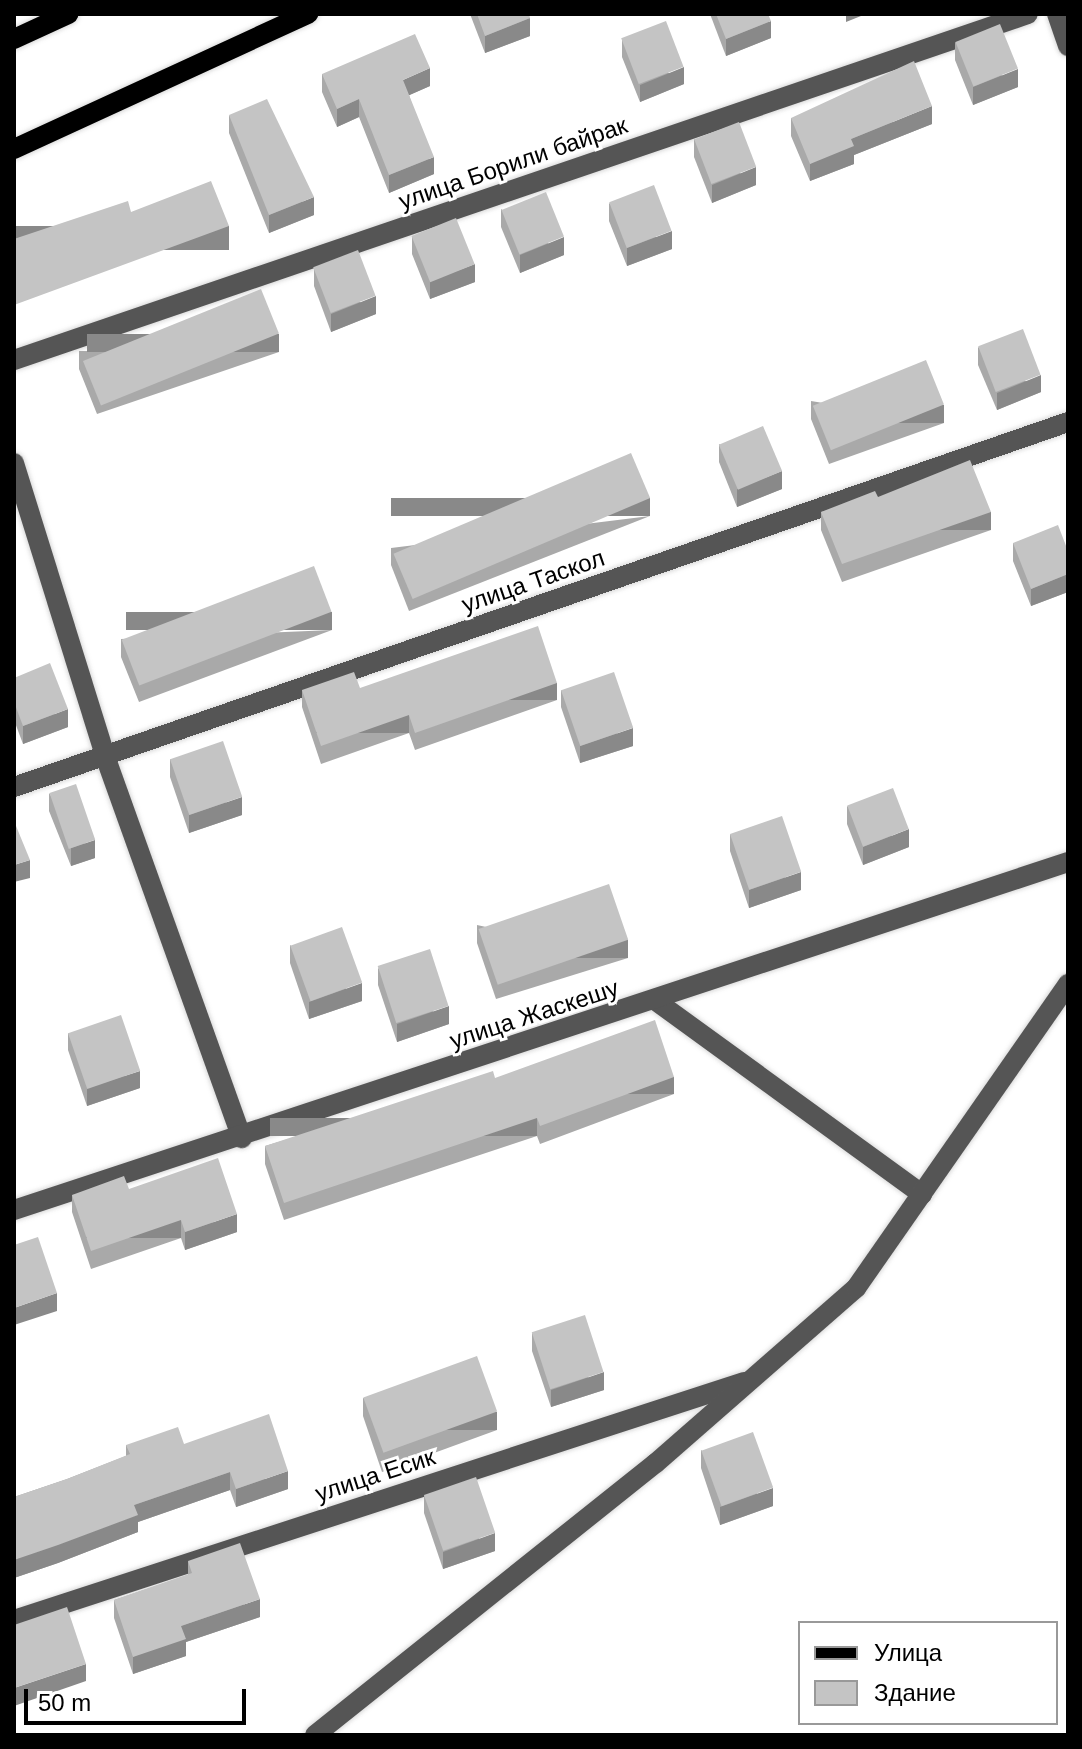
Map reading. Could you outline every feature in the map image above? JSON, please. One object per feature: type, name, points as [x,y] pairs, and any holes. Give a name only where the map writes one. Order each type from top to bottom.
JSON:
[{"type":"main road","points":[[14,149],[308,14]]},
{"type":"main road","points":[[14,39],[59,16]]},
{"type":"street","name":"улица Борили байрак","points":[[14,360],[1028,14]]},
{"type":"street","points":[[1057,14],[1068,46]]},
{"type":"street","name":"улица Таскол","points":[[14,787],[1068,422]]},
{"type":"street","points":[[14,463],[105,756],[242,1138]]},
{"type":"street","name":"улица Жаскешу","points":[[14,1210],[242,1138],[1068,862]]},
{"type":"street","points":[[315,1735],[752,1379],[856,1288],[1068,984]]},
{"type":"street","points":[[656,1001],[922,1194]]},
{"type":"street","name":"улица Есик","points":[[14,1620],[752,1379]]},
{"type":"building","points":[[477,14],[529,14],[530,18],[485,36]]},
{"type":"building","points":[[716,14],[768,14],[771,21],[726,39]]},
{"type":"building","points":[[666,21],[684,67],[639,84],[621,38]]},
{"type":"building","points":[[1000,24],[1018,69],[973,86],[955,42]]},
{"type":"building","points":[[415,34],[430,68],[403,80],[434,157],[389,175],[359,99],[337,109],[322,74]]},
{"type":"building","points":[[914,61],[932,106],[851,139],[854,146],[810,164],[791,118]]},
{"type":"building","points":[[267,99],[314,197],[269,215],[229,115]]},
{"type":"building","points":[[739,122],[756,167],[711,184],[694,139]]},
{"type":"building","points":[[211,181],[229,226],[14,305],[14,239],[128,201],[131,212]]},
{"type":"building","points":[[654,185],[672,231],[627,248],[609,202]]},
{"type":"building","points":[[546,192],[564,237],[519,254],[501,210]]},
{"type":"building","points":[[456,218],[475,264],[430,282],[411,236]]},
{"type":"building","points":[[358,250],[376,296],[331,313],[313,267]]},
{"type":"building","points":[[261,289],[279,334],[101,405],[83,361]]},
{"type":"building","points":[[1023,329],[1041,375],[996,392],[978,346]]},
{"type":"building","points":[[926,360],[944,405],[831,450],[813,406]]},
{"type":"building","points":[[763,426],[782,471],[738,490],[719,445]]},
{"type":"building","points":[[631,453],[650,498],[413,599],[394,554]]},
{"type":"building","points":[[970,460],[991,512],[842,564],[821,512],[875,491],[878,497]]},
{"type":"building","points":[[1058,525],[1068,551],[1068,574],[1031,589],[1013,543]]},
{"type":"building","points":[[314,566],[332,612],[139,686],[122,640]]},
{"type":"building","points":[[538,626],[557,683],[415,733],[409,715],[321,746],[302,690],[354,672],[360,688]]},
{"type":"building","points":[[50,663],[68,709],[23,726],[14,702],[14,678]]},
{"type":"building","points":[[614,672],[633,728],[580,746],[561,690]]},
{"type":"building","points":[[223,741],[242,797],[189,815],[170,759]]},
{"type":"building","points":[[76,784],[95,840],[69,849],[50,793]]},
{"type":"building","points":[[893,788],[909,829],[863,847],[847,806]]},
{"type":"building","points":[[782,816],[801,872],[749,890],[730,834]]},
{"type":"building","points":[[14,821],[30,860],[14,865]]},
{"type":"building","points":[[609,884],[628,940],[498,985],[479,929]]},
{"type":"building","points":[[342,927],[362,982],[310,1001],[290,946]]},
{"type":"building","points":[[430,949],[449,1006],[396,1023],[378,966]]},
{"type":"building","points":[[121,1015],[140,1071],[87,1089],[68,1033]]},
{"type":"building","points":[[655,1020],[674,1077],[540,1126],[537,1118],[284,1203],[265,1146],[493,1071],[495,1078]]},
{"type":"building","points":[[218,1158],[237,1214],[185,1232],[181,1220],[91,1251],[72,1195],[124,1176],[129,1189]]},
{"type":"building","points":[[38,1237],[57,1293],[14,1308],[14,1245]]},
{"type":"building","points":[[585,1315],[604,1372],[550,1389],[532,1332]]},
{"type":"building","points":[[477,1356],[497,1411],[383,1453],[363,1397]]},
{"type":"building","points":[[269,1414],[288,1471],[236,1489],[230,1472],[134,1505],[138,1515],[14,1560],[14,1497],[130,1454],[126,1445],[178,1427],[184,1444]]},
{"type":"building","points":[[753,1432],[773,1487],[721,1506],[701,1451]]},
{"type":"building","points":[[476,1477],[495,1533],[443,1551],[424,1495]]},
{"type":"building","points":[[240,1543],[260,1599],[181,1626],[186,1639],[133,1657],[114,1600],[192,1573],[188,1561]]},
{"type":"building","points":[[67,1607],[86,1664],[14,1688],[14,1625]]}]
